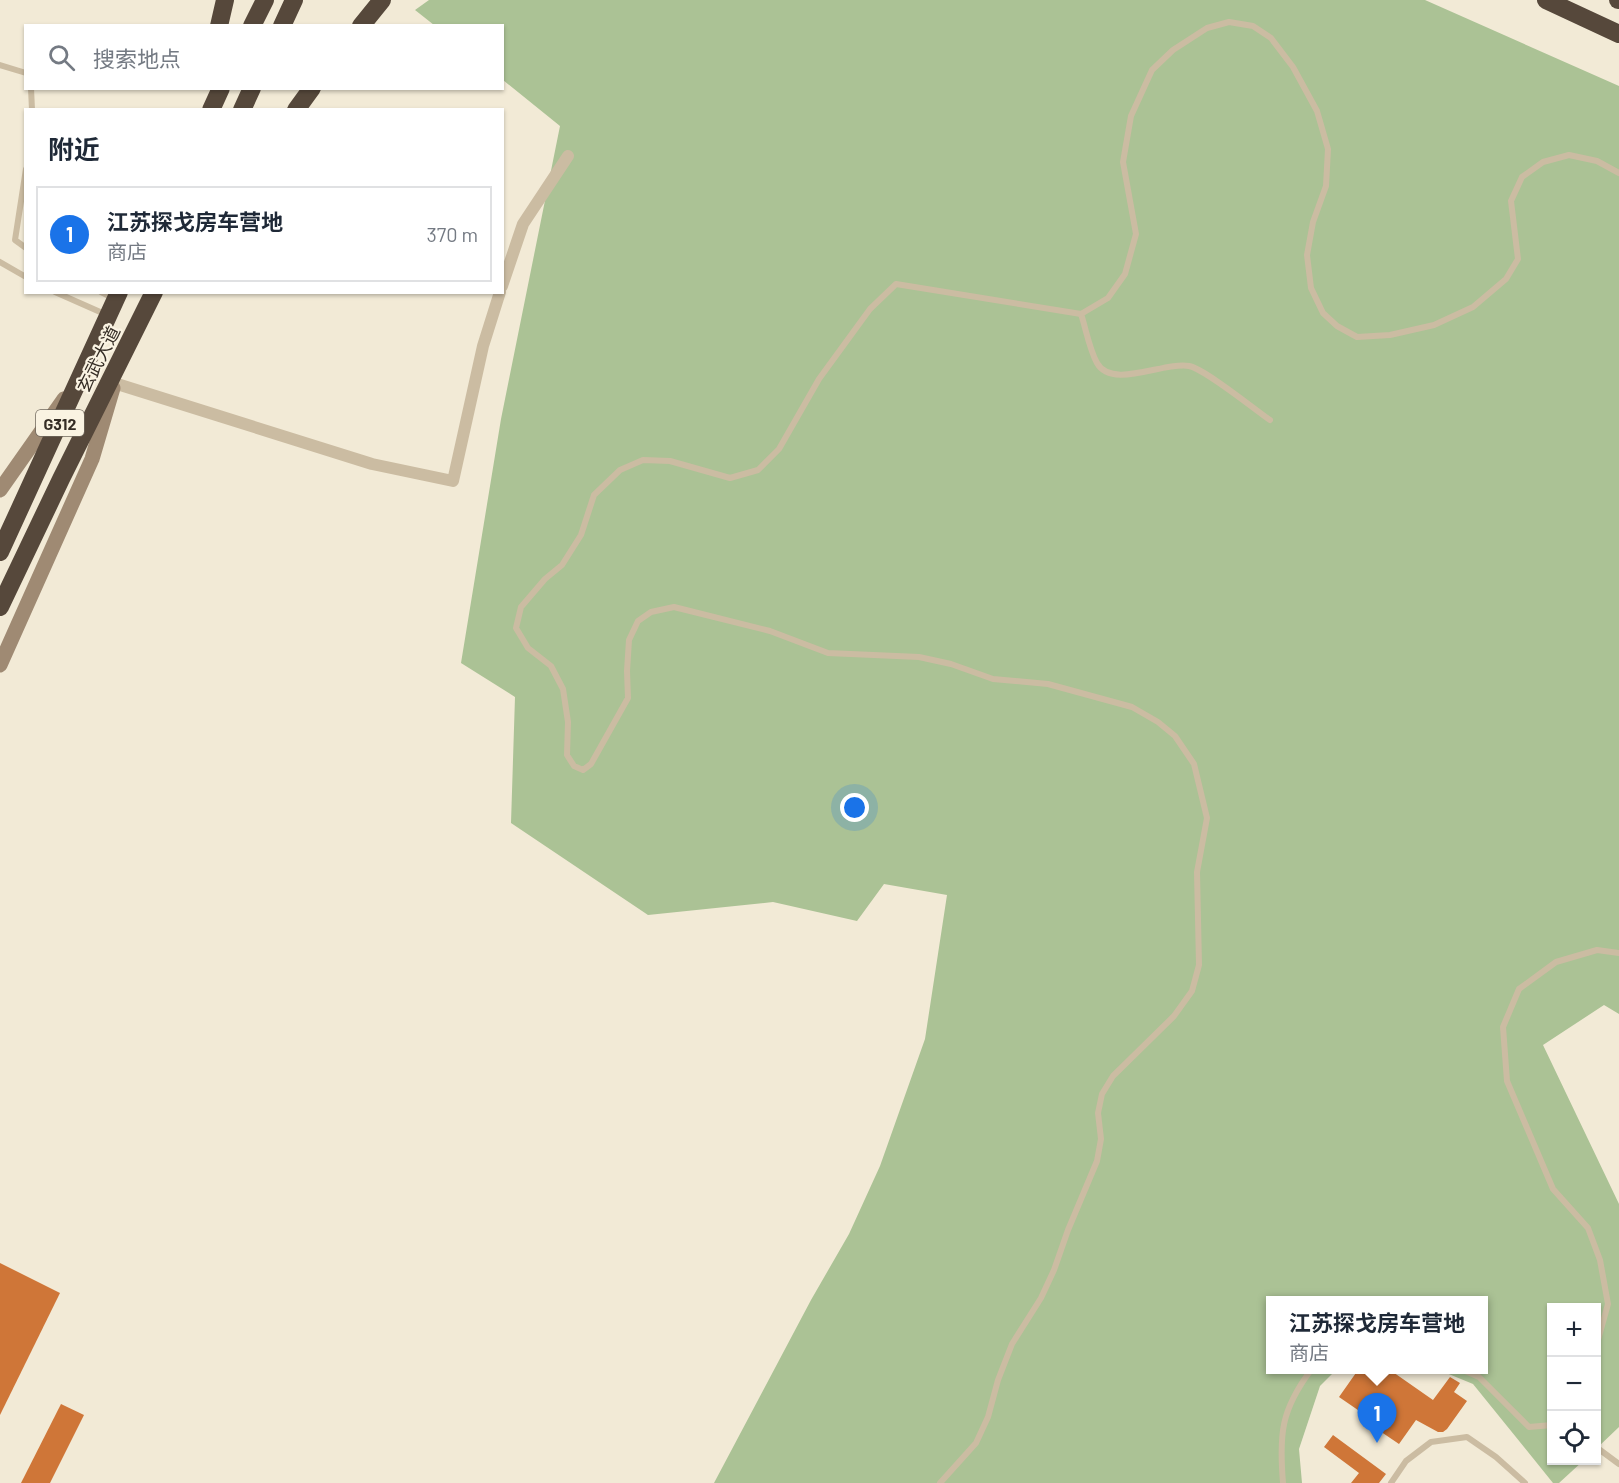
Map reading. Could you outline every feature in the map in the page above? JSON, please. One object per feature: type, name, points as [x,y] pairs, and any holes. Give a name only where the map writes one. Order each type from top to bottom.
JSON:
[{"type":"highway","points":[[219,24],[225,0]]},
{"type":"highway","points":[[253,24],[264,0]]},
{"type":"highway","points":[[283,24],[294,0]]},
{"type":"highway","points":[[363,24],[382,0]]},
{"type":"highway","points":[[1546,0],[1619,34]]},
{"type":"highway","points":[[201,108],[206,90]]},
{"type":"highway","points":[[212,108],[220,90]]},
{"type":"highway","points":[[243,108],[251,90]]},
{"type":"highway","points":[[297,108],[311,90]]},
{"type":"highway","name":"玄武大道","points":[[4,598],[153,294]]},
{"type":"highway","points":[[119,364],[166,294]]},
{"type":"highway","name":"玄武大道","points":[[0,552],[82,375],[111,300]]},
{"type":"street","points":[[504,280],[523,224],[568,156]]},
{"type":"street","points":[[114,383],[372,464],[453,481],[483,346],[499,294]]},
{"type":"street","points":[[0,665],[92,459],[119,364]]},
{"type":"street","points":[[0,490],[82,375]]},
{"type":"lane","points":[[940,1483],[976,1443],[988,1417],[998,1380],[1012,1344],[1041,1298],[1054,1270],[1097,1161],[1101,1139],[1098,1113],[1102,1094],[1113,1076],[1174,1016],[1192,991],[1199,965],[1197,872],[1207,818],[1194,764],[1175,736],[1158,722],[1132,708],[1048,684],[993,679],[951,664],[919,657],[828,653],[770,631],[674,607],[651,612],[638,621],[629,640],[628,698],[591,764],[583,771],[574,766],[567,755],[568,722],[563,689],[551,666],[528,648],[516,628],[520,607],[545,579],[562,565],[581,535],[594,495],[620,470],[643,460],[670,461],[730,478],[758,470],[779,449],[819,379],[870,309],[896,284],[1081,314],[1108,298],[1125,274],[1136,234],[1123,162],[1131,116],[1152,70],[1173,50],[1207,28],[1229,22],[1253,26],[1271,38],[1293,67],[1317,111],[1328,149],[1326,186],[1313,222],[1307,255],[1311,288],[1323,313],[1337,326],[1357,337],[1390,335],[1434,325],[1473,307],[1506,279],[1518,260],[1511,201],[1522,177],[1543,162],[1569,155],[1598,161],[1619,173]]},
{"type":"lane","points":[[0,65],[24,72]]},
{"type":"lane","points":[[31,90],[32,108]]},
{"type":"lane","points":[[24,182],[15,240],[24,247]]},
{"type":"lane","points":[[0,262],[24,276]]},
{"type":"lane","points":[[69,294],[111,300]]},
{"type":"lane","points":[[1081,314],[1097,363],[1105,371],[1117,375],[1175,364],[1192,366],[1270,420]]},
{"type":"lane","points":[[1601,1329],[1608,1304],[1600,1260],[1588,1228],[1553,1189],[1507,1082],[1503,1027],[1519,989],[1556,962],[1597,950],[1619,953]]},
{"type":"lane","points":[[1283,1483],[1280,1450],[1285,1416],[1298,1387],[1308,1374]]},
{"type":"lane","points":[[1472,1374],[1479,1377],[1529,1426],[1547,1425]]},
{"type":"lane","points":[[1391,1483],[1406,1461],[1431,1442],[1467,1437],[1497,1457],[1525,1483]]},
{"type":"lane","points":[[1601,1451],[1619,1464]]},
{"type":"green space","points":[[429,0],[1425,0],[1619,86],[1619,1014],[1604,1005],[1543,1045],[1619,1204],[1619,1427],[1601,1444],[1601,1303],[1547,1303],[1547,1465],[1579,1465],[1559,1483],[1553,1483],[1473,1384],[1449,1374],[1488,1374],[1488,1296],[1266,1296],[1266,1374],[1332,1374],[1320,1386],[1299,1449],[1302,1483],[714,1483],[811,1300],[849,1234],[880,1166],[925,1039],[947,895],[884,884],[857,921],[773,902],[648,915],[511,823],[515,697],[461,663],[501,419],[560,126],[504,81],[504,24],[433,24],[415,10]]},
{"type":"building","points":[[0,1263],[60,1293],[0,1415]]},
{"type":"building","points":[[1355,1374],[1396,1374],[1433,1400],[1450,1377],[1460,1383],[1454,1392],[1467,1401],[1443,1432],[1438,1432],[1416,1420],[1399,1444],[1368,1423],[1371,1419],[1339,1397]]},
{"type":"building","points":[[61,1404],[84,1415],[50,1483],[21,1483]]},
{"type":"building","points":[[1333,1435],[1386,1474],[1379,1483],[1351,1483],[1359,1473],[1324,1447]]},
{"type":"place","name":"江苏探戈房车营地","points":[[1377,1443]]}]
